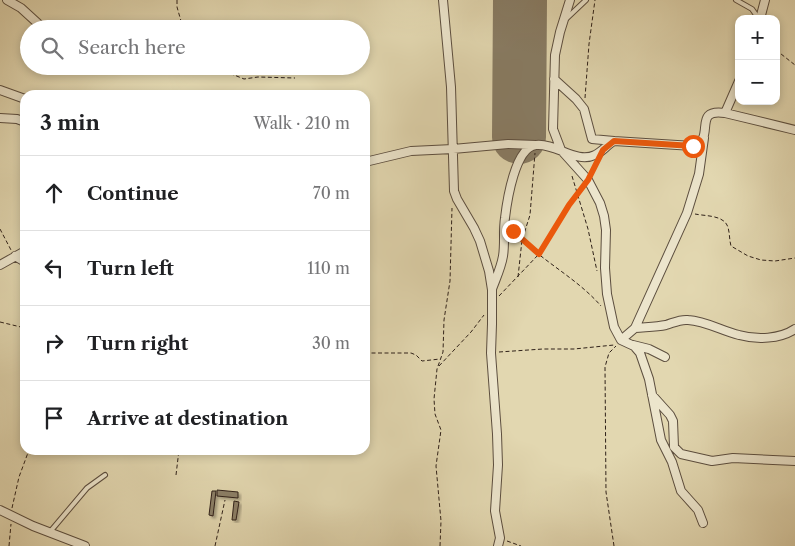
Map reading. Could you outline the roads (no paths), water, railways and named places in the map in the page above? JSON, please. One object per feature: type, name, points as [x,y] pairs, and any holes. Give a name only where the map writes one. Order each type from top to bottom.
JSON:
[{"type":"street","points":[[7,0],[21,8],[34,20]]},
{"type":"street","points":[[443,0],[451,87],[454,191],[480,241],[492,290],[491,353],[498,465],[495,511],[499,542]]},
{"type":"street","points":[[570,0],[555,55],[553,129],[561,150],[588,180],[600,203],[604,216],[607,294],[618,335],[621,340],[649,349],[665,357]]},
{"type":"street","points":[[760,15],[765,0]]},
{"type":"street","points":[[554,79],[584,109],[592,139],[693,146],[700,143],[705,136]]},
{"type":"street","points":[[0,90],[20,97]]},
{"type":"street","points":[[725,113],[735,90]]},
{"type":"street","points":[[621,340],[635,328],[687,213],[699,174],[705,136],[705,123],[708,115],[713,112],[725,113],[795,130]]},
{"type":"street","points":[[0,118],[20,120]]},
{"type":"street","points":[[370,161],[402,152],[453,150],[508,144],[536,145],[586,157],[594,156],[614,141]]},
{"type":"street","points":[[492,290],[503,256],[504,220],[508,197],[519,161],[526,150],[536,145]]},
{"type":"street","points":[[0,265],[20,254]]},
{"type":"street","points":[[15,256],[20,259]]},
{"type":"street","points":[[635,328],[685,320],[750,337],[785,335],[795,329]]},
{"type":"street","points":[[631,344],[640,353],[643,360],[662,440],[682,490],[698,510],[703,523]]},
{"type":"street","points":[[652,395],[670,415],[674,447],[681,454],[712,461],[733,458],[795,461]]},
{"type":"street","points":[[0,510],[71,544],[85,546]]},
{"type":"lane","points":[[563,21],[586,0]]},
{"type":"lane","points":[[736,0],[752,9],[756,15]]},
{"type":"lane","points":[[49,533],[87,488],[105,476]]}]
